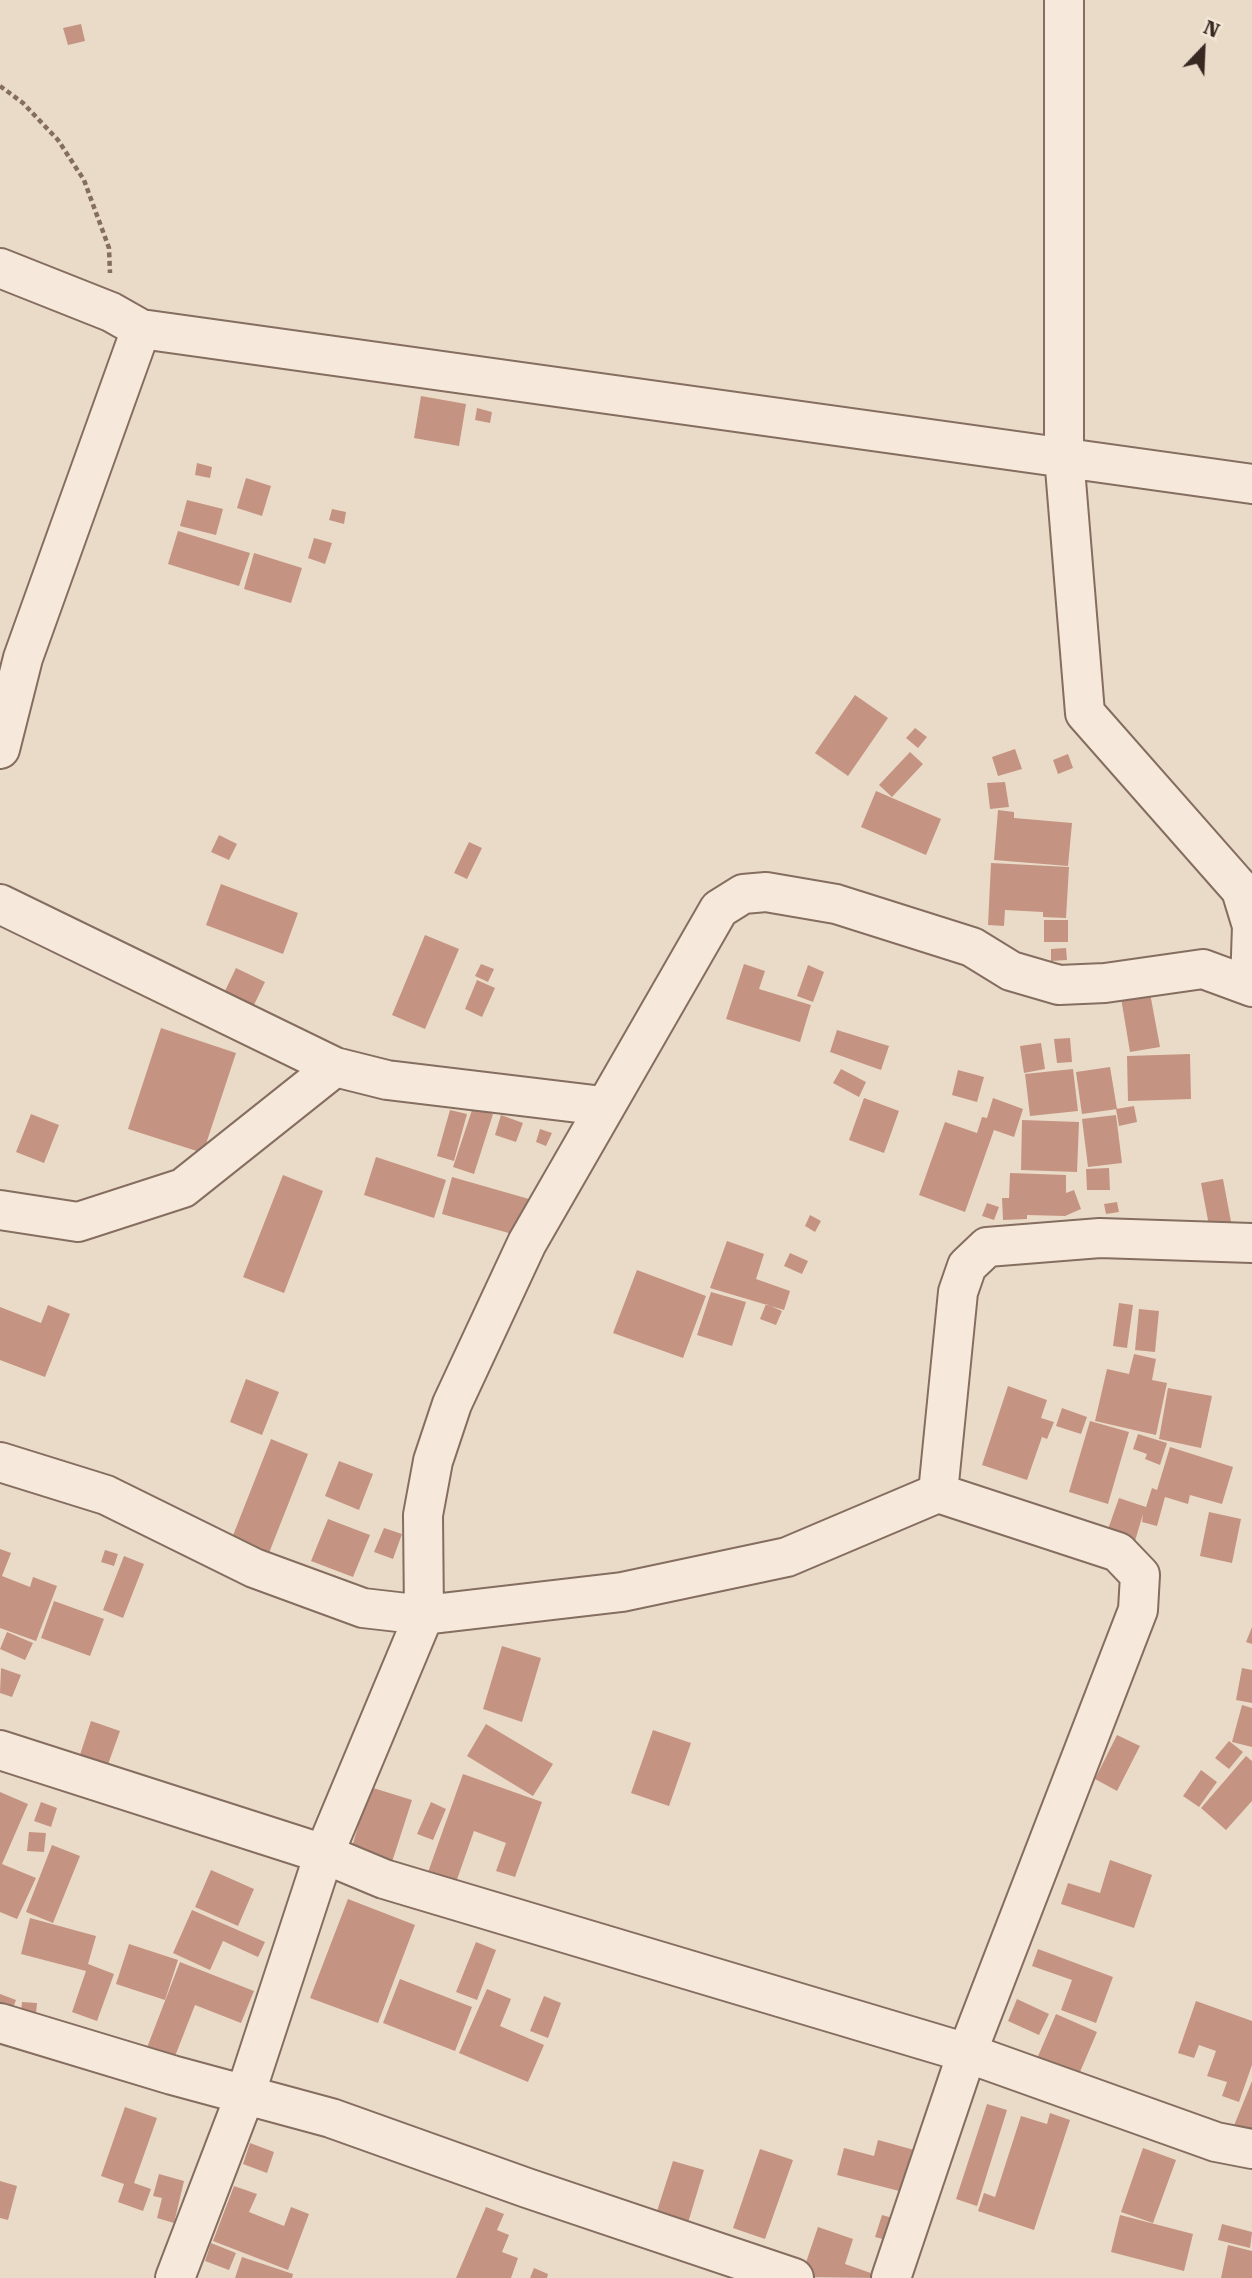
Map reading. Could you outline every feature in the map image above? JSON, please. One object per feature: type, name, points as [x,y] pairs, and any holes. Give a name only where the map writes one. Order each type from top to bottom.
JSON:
[{"type":"street","points":[[175,2278],[245,2095],[324,1854],[424,1615],[423,1515],[433,1461],[452,1404],[527,1243],[719,909],[743,894],[765,892],[836,904],[972,947],[1011,971],[1059,985],[1203,970],[1251,986],[1252,926],[1241,890],[1085,713],[1064,456],[1064,0]]},
{"type":"street","points":[[0,268],[126,321],[1252,484]]},
{"type":"street","points":[[0,749],[23,658],[126,321]]},
{"type":"street","points":[[0,904],[335,1067],[387,1080],[603,1107]]},
{"type":"street","points":[[0,1210],[78,1222],[183,1188],[335,1067]]},
{"type":"street","points":[[938,1493],[958,1292],[967,1266],[987,1247],[1100,1238],[1252,1244]]},
{"type":"street","points":[[0,1462],[106,1495],[254,1568],[363,1608],[424,1615],[622,1591],[787,1557],[938,1493],[1118,1552],[1140,1575],[1139,1610],[967,2053],[891,2278]]},
{"type":"street","points":[[0,1750],[324,1854],[384,1880],[967,2053],[1216,2142],[1252,2149]]},
{"type":"street","points":[[0,2023],[331,2118],[603,2215],[794,2278]]},
{"type":"path","points":[[0,86],[23,103],[58,140],[84,180],[109,247],[126,321]]},
{"type":"building","points":[[81,24],[85,41],[68,45],[63,28]]},
{"type":"building","points":[[421,396],[466,404],[459,446],[414,438]]},
{"type":"building","points":[[477,408],[492,412],[490,423],[475,420]]},
{"type":"building","points":[[197,463],[212,467],[210,478],[195,475]]},
{"type":"building","points":[[246,478],[271,486],[262,516],[237,508]]},
{"type":"building","points":[[187,500],[223,509],[216,535],[180,526]]},
{"type":"building","points":[[332,509],[346,512],[344,524],[329,520]]},
{"type":"building","points":[[178,531],[250,553],[239,586],[168,564]]},
{"type":"building","points":[[314,538],[332,543],[325,564],[308,558]]},
{"type":"building","points":[[254,553],[302,568],[291,603],[244,589]]},
{"type":"building","points":[[855,695],[888,718],[848,776],[815,753]]},
{"type":"building","points":[[915,728],[927,737],[918,748],[906,738]]},
{"type":"building","points":[[1015,749],[1022,769],[998,776],[992,757]]},
{"type":"building","points":[[910,752],[923,764],[892,797],[879,785]]},
{"type":"building","points":[[1068,754],[1073,768],[1058,774],[1053,760]]},
{"type":"building","points":[[1005,782],[1009,807],[990,809],[987,783]]},
{"type":"building","points":[[876,791],[941,819],[926,855],[861,827]]},
{"type":"building","points":[[998,810],[1014,812],[1014,818],[1072,823],[1068,866],[994,860]]},
{"type":"building","points":[[219,835],[237,844],[229,860],[211,852]]},
{"type":"building","points":[[469,842],[482,848],[467,879],[454,873]]},
{"type":"building","points":[[991,863],[1069,867],[1066,918],[1043,917],[1043,912],[1005,910],[1004,926],[988,925]]},
{"type":"building","points":[[221,884],[298,913],[283,954],[206,925]]},
{"type":"building","points":[[1044,920],[1068,920],[1068,942],[1044,942]]},
{"type":"building","points":[[425,935],[459,949],[425,1029],[392,1015]]},
{"type":"building","points":[[1066,948],[1067,960],[1051,961],[1051,949]]},
{"type":"building","points":[[481,964],[494,969],[488,982],[475,976]]},
{"type":"building","points":[[744,964],[765,971],[759,989],[811,1005],[800,1042],[726,1019]]},
{"type":"building","points":[[808,965],[824,972],[813,1002],[797,996]]},
{"type":"building","points":[[236,968],[265,982],[252,1009],[223,995]]},
{"type":"building","points":[[477,980],[495,988],[482,1017],[465,1009]]},
{"type":"building","points":[[1150,993],[1160,1047],[1130,1052],[1121,998]]},
{"type":"building","points":[[161,1028],[236,1053],[203,1153],[128,1129]]},
{"type":"building","points":[[837,1030],[889,1046],[881,1070],[830,1052]]},
{"type":"building","points":[[1070,1038],[1072,1062],[1057,1063],[1054,1039]]},
{"type":"building","points":[[1041,1043],[1045,1069],[1024,1073],[1020,1046]]},
{"type":"building","points":[[1190,1054],[1191,1099],[1128,1101],[1127,1056]]},
{"type":"building","points":[[1110,1067],[1117,1109],[1082,1114],[1076,1072]]},
{"type":"building","points":[[841,1069],[866,1082],[859,1097],[833,1083]]},
{"type":"building","points":[[1073,1069],[1078,1111],[1030,1116],[1025,1074]]},
{"type":"building","points":[[958,1070],[984,1077],[977,1102],[952,1095]]},
{"type":"building","points":[[864,1098],[899,1111],[884,1153],[849,1140]]},
{"type":"building","points":[[993,1098],[1023,1109],[1014,1137],[994,1130],[965,1212],[919,1195],[945,1122],[977,1133],[982,1117],[987,1118]]},
{"type":"building","points":[[1134,1106],[1137,1122],[1119,1126],[1116,1109]]},
{"type":"building","points":[[473,1107],[493,1114],[474,1174],[453,1167]]},
{"type":"building","points":[[450,1110],[467,1114],[454,1161],[437,1156]]},
{"type":"building","points":[[31,1114],[59,1125],[44,1163],[16,1152]]},
{"type":"building","points":[[501,1115],[523,1123],[516,1142],[495,1135]]},
{"type":"building","points":[[1116,1115],[1122,1163],[1088,1167],[1082,1119]]},
{"type":"building","points":[[1022,1120],[1079,1122],[1077,1172],[1021,1170]]},
{"type":"building","points":[[540,1129],[552,1133],[546,1146],[536,1142]]},
{"type":"building","points":[[376,1157],[446,1180],[434,1218],[364,1195]]},
{"type":"building","points":[[1109,1168],[1110,1190],[1087,1190],[1086,1169]]},
{"type":"building","points":[[1010,1173],[1066,1175],[1066,1193],[1074,1190],[1081,1209],[1065,1216],[1027,1215],[1027,1219],[1003,1220],[1002,1198],[1009,1198]]},
{"type":"building","points":[[283,1175],[323,1191],[284,1293],[243,1277]]},
{"type":"building","points":[[452,1177],[529,1199],[519,1236],[442,1214]]},
{"type":"building","points":[[1223,1179],[1232,1227],[1210,1231],[1201,1183]]},
{"type":"building","points":[[1117,1202],[1119,1212],[1106,1214],[1104,1204]]},
{"type":"building","points":[[987,1203],[999,1207],[994,1220],[982,1216]]},
{"type":"building","points":[[810,1215],[821,1221],[815,1232],[805,1226]]},
{"type":"building","points":[[727,1241],[764,1254],[756,1279],[790,1291],[784,1310],[710,1288]]},
{"type":"building","points":[[790,1253],[808,1261],[802,1274],[784,1266]]},
{"type":"building","points":[[637,1270],[706,1296],[683,1358],[613,1333]]},
{"type":"building","points":[[711,1292],[746,1302],[732,1346],[697,1335]]},
{"type":"building","points":[[1119,1303],[1133,1305],[1127,1348],[1113,1346]]},
{"type":"building","points":[[766,1304],[782,1311],[776,1325],[760,1319]]},
{"type":"building","points":[[48,1305],[70,1314],[45,1377],[0,1360],[0,1307],[41,1323]]},
{"type":"building","points":[[1139,1309],[1159,1311],[1155,1352],[1135,1350]]},
{"type":"building","points":[[1134,1354],[1156,1359],[1152,1380],[1167,1383],[1156,1435],[1095,1421],[1107,1369],[1129,1374]]},
{"type":"building","points":[[246,1379],[279,1392],[262,1435],[230,1422]]},
{"type":"building","points":[[1008,1386],[1047,1400],[1041,1418],[1054,1422],[1047,1439],[1042,1437],[1027,1480],[982,1465]]},
{"type":"building","points":[[1168,1388],[1212,1396],[1201,1448],[1159,1439]]},
{"type":"building","points":[[1062,1408],[1087,1417],[1081,1434],[1056,1426]]},
{"type":"building","points":[[1090,1421],[1129,1432],[1108,1504],[1069,1492]]},
{"type":"building","points":[[1138,1434],[1167,1443],[1160,1465],[1145,1459],[1147,1454],[1133,1449]]},
{"type":"building","points":[[271,1439],[308,1454],[265,1563],[228,1548]]},
{"type":"building","points":[[1170,1447],[1233,1467],[1222,1504],[1190,1495],[1188,1504],[1165,1497],[1157,1526],[1142,1522],[1143,1514],[1135,1541],[1107,1532],[1119,1498],[1146,1507],[1152,1488],[1157,1490]]},
{"type":"building","points":[[339,1461],[373,1474],[359,1510],[325,1496]]},
{"type":"building","points":[[1209,1512],[1241,1519],[1232,1563],[1200,1556]]},
{"type":"building","points":[[328,1519],[370,1535],[353,1577],[311,1561]]},
{"type":"building","points":[[384,1528],[402,1534],[393,1559],[374,1552]]},
{"type":"building","points":[[0,1549],[11,1553],[2,1576],[30,1587],[33,1577],[57,1586],[36,1641],[0,1628]]},
{"type":"building","points":[[105,1550],[118,1554],[114,1566],[101,1562]]},
{"type":"building","points":[[124,1556],[144,1564],[123,1618],[103,1610]]},
{"type":"building","points":[[54,1601],[104,1619],[90,1656],[41,1638]]},
{"type":"building","points":[[1252,1627],[1252,1644],[1246,1642]]},
{"type":"building","points":[[7,1632],[33,1643],[25,1660],[0,1649]]},
{"type":"building","points":[[502,1646],[541,1658],[522,1722],[483,1709]]},
{"type":"building","points":[[1,1668],[21,1675],[12,1697],[0,1693]]},
{"type":"building","points":[[1242,1668],[1252,1670],[1252,1703],[1236,1700]]},
{"type":"building","points":[[1242,1705],[1252,1708],[1252,1747],[1232,1742]]},
{"type":"building","points":[[91,1721],[120,1731],[106,1770],[78,1761]]},
{"type":"building","points":[[486,1724],[553,1764],[533,1796],[467,1756]]},
{"type":"building","points":[[653,1730],[691,1743],[669,1806],[631,1793]]},
{"type":"building","points":[[1117,1735],[1140,1746],[1117,1791],[1095,1779]]},
{"type":"building","points":[[1229,1741],[1243,1752],[1229,1769],[1215,1758]]},
{"type":"building","points":[[1246,1756],[1252,1761],[1252,1801],[1226,1830],[1201,1808]]},
{"type":"building","points":[[1201,1770],[1217,1782],[1199,1807],[1183,1796]]},
{"type":"building","points":[[463,1774],[542,1802],[515,1877],[496,1871],[506,1843],[474,1831],[454,1888],[426,1878]]},
{"type":"building","points":[[370,1787],[412,1800],[392,1862],[351,1850]]},
{"type":"building","points":[[0,1792],[28,1804],[2,1864],[36,1878],[17,1919],[0,1912]]},
{"type":"building","points":[[41,1802],[57,1808],[51,1827],[34,1821]]},
{"type":"building","points":[[431,1802],[446,1809],[433,1840],[417,1834]]},
{"type":"building","points":[[29,1832],[46,1833],[44,1852],[27,1851]]},
{"type":"building","points":[[52,1845],[80,1856],[53,1923],[26,1912]]},
{"type":"building","points":[[1110,1860],[1152,1875],[1134,1928],[1061,1904],[1068,1883],[1100,1893]]},
{"type":"building","points":[[211,1870],[254,1889],[238,1926],[195,1907]]},
{"type":"building","points":[[348,1899],[415,1925],[378,2023],[310,1998]]},
{"type":"building","points":[[192,1910],[265,1942],[258,1957],[223,1941],[210,1970],[173,1953]]},
{"type":"building","points":[[30,1918],[96,1936],[88,1964],[114,1974],[97,2021],[72,2012],[86,1971],[21,1954]]},
{"type":"building","points":[[476,1942],[496,1950],[477,2000],[456,1992]]},
{"type":"building","points":[[129,1944],[178,1960],[165,2000],[116,1984]]},
{"type":"building","points":[[1038,1949],[1113,1977],[1096,2023],[1061,2010],[1072,1980],[1032,1966]]},
{"type":"building","points":[[180,1962],[254,1991],[241,2023],[195,2005],[170,2069],[143,2058]]},
{"type":"building","points":[[400,1979],[472,2007],[455,2051],[383,2023]]},
{"type":"building","points":[[487,1989],[511,1999],[500,2026],[544,2045],[528,2082],[459,2053]]},
{"type":"building","points":[[0,1994],[16,2000],[9,2019],[0,2016]]},
{"type":"building","points":[[544,1996],[561,2003],[548,2038],[530,2031]]},
{"type":"building","points":[[1017,1999],[1049,2014],[1039,2035],[1008,2021]]},
{"type":"building","points":[[1196,2001],[1252,2021],[1252,2065],[1239,2102],[1222,2096],[1227,2082],[1207,2076],[1216,2051],[1199,2045],[1194,2058],[1178,2053]]},
{"type":"building","points":[[22,2002],[37,2003],[35,2025],[20,2024]]},
{"type":"building","points":[[1056,2014],[1097,2032],[1077,2079],[1036,2061]]},
{"type":"building","points":[[1252,2081],[1252,2136],[1233,2128]]},
{"type":"building","points":[[987,2104],[1007,2110],[977,2206],[956,2199]]},
{"type":"building","points":[[125,2107],[157,2118],[134,2183],[151,2189],[143,2211],[118,2202],[124,2184],[101,2176]]},
{"type":"building","points":[[1050,2113],[1070,2120],[1034,2230],[978,2211],[984,2193],[995,2197],[1021,2116],[1047,2124]]},
{"type":"building","points":[[878,2140],[918,2151],[907,2193],[837,2175],[844,2148],[874,2156]]},
{"type":"building","points":[[250,2143],[274,2152],[267,2173],[243,2164]]},
{"type":"building","points":[[1143,2148],[1176,2160],[1153,2223],[1121,2212]]},
{"type":"building","points":[[760,2149],[793,2160],[765,2239],[733,2228]]},
{"type":"building","points":[[673,2161],[704,2170],[684,2236],[652,2227]]},
{"type":"building","points":[[159,2174],[184,2181],[174,2223],[157,2218],[162,2198],[153,2196]]},
{"type":"building","points":[[0,2181],[17,2186],[8,2220],[0,2218]]},
{"type":"building","points":[[234,2186],[257,2194],[249,2212],[284,2226],[291,2207],[309,2214],[288,2270],[213,2241]]},
{"type":"building","points":[[486,2207],[504,2214],[497,2230],[509,2235],[502,2252],[518,2258],[511,2278],[456,2278]]},
{"type":"building","points":[[882,2215],[900,2220],[893,2242],[875,2237]]},
{"type":"building","points":[[1120,2215],[1193,2234],[1184,2271],[1111,2252]]},
{"type":"building","points":[[1222,2224],[1252,2232],[1250,2248],[1218,2240]]},
{"type":"building","points":[[818,2227],[853,2239],[845,2264],[885,2278],[801,2277]]},
{"type":"building","points":[[211,2243],[236,2253],[229,2270],[205,2261]]},
{"type":"building","points":[[1228,2245],[1252,2251],[1252,2278],[1221,2278]]},
{"type":"building","points":[[242,2257],[293,2274],[292,2278],[235,2278]]},
{"type":"building","points":[[534,2268],[548,2274],[547,2278],[530,2278]]}]
